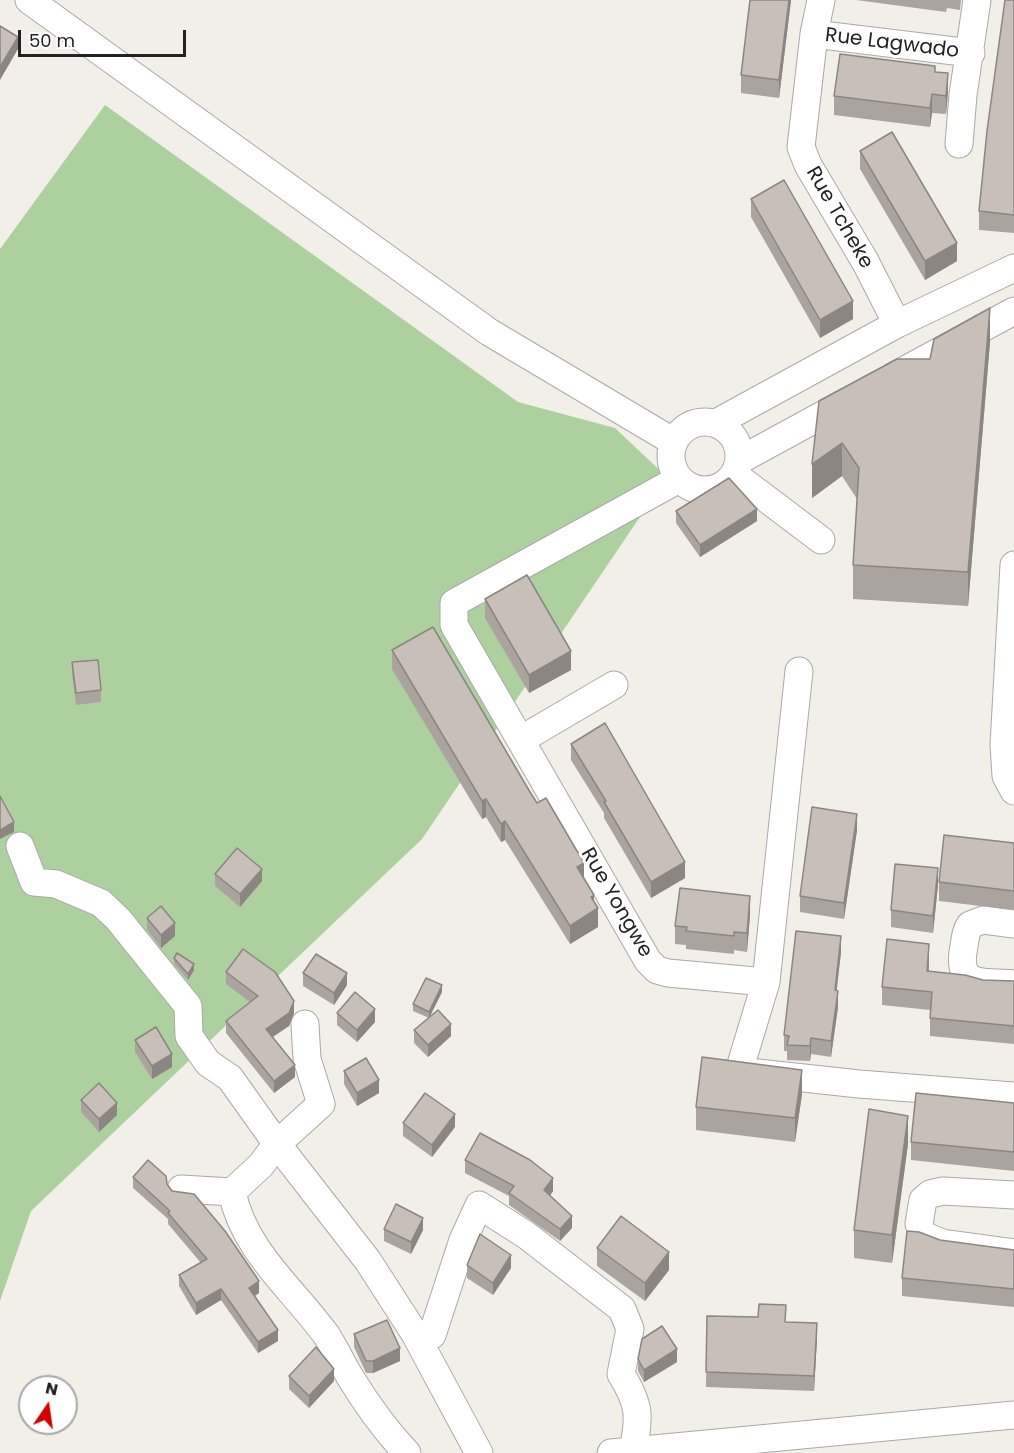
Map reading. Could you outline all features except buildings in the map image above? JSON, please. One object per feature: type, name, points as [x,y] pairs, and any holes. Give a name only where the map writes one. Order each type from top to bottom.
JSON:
[{"type":"street","points":[[29,0],[489,332],[674,442]]},
{"type":"street","name":"Rue Tcheke","points":[[821,0],[814,34],[801,147],[808,165],[866,263],[897,324]]},
{"type":"street","name":"Rue Lagwado","points":[[960,144],[963,95],[977,0]]},
{"type":"street","name":"Rue Lagwado","points":[[814,34],[971,53]]},
{"type":"street","points":[[716,423],[897,324],[1014,268]]},
{"type":"street","points":[[821,540],[737,467],[735,438],[727,429],[716,423],[704,422],[691,425],[681,432],[674,442],[671,462],[679,479],[687,486],[708,491],[728,483],[737,467],[1014,311]]},
{"type":"street","name":"Rue Yongwe","points":[[679,479],[454,603],[452,613],[454,625],[641,948],[657,970],[766,982]]},
{"type":"street","points":[[1014,565],[1004,745],[1006,776],[1014,791]]},
{"type":"street","points":[[799,671],[766,982],[739,1071],[859,1084],[1014,1096]]},
{"type":"street","points":[[522,739],[614,685]]},
{"type":"street","points":[[20,846],[34,882],[56,884],[101,903],[118,919],[188,1006],[189,1036],[208,1063],[230,1078],[277,1144],[368,1261],[415,1334],[479,1453]]},
{"type":"street","points":[[1014,924],[983,920],[970,925],[966,932],[961,966],[965,975],[971,979],[1014,984]]},
{"type":"street","points":[[181,1189],[232,1192],[261,1165],[277,1144],[321,1104],[307,1059],[305,1024]]},
{"type":"street","points":[[232,1192],[236,1215],[269,1267],[327,1336],[352,1380],[387,1432],[407,1453]]},
{"type":"street","points":[[1014,1195],[936,1192],[923,1200],[919,1224],[923,1235],[942,1243],[1014,1253]]},
{"type":"street","points":[[415,1334],[432,1335],[463,1240],[478,1205],[526,1235],[622,1309],[630,1329],[621,1374],[635,1397],[639,1419],[622,1452]]},
{"type":"street","points":[[622,1452],[1014,1415]]},
{"type":"green space","points":[[105,105],[518,402],[615,428],[667,477],[422,839],[31,1211],[0,1301],[0,249]]}]
